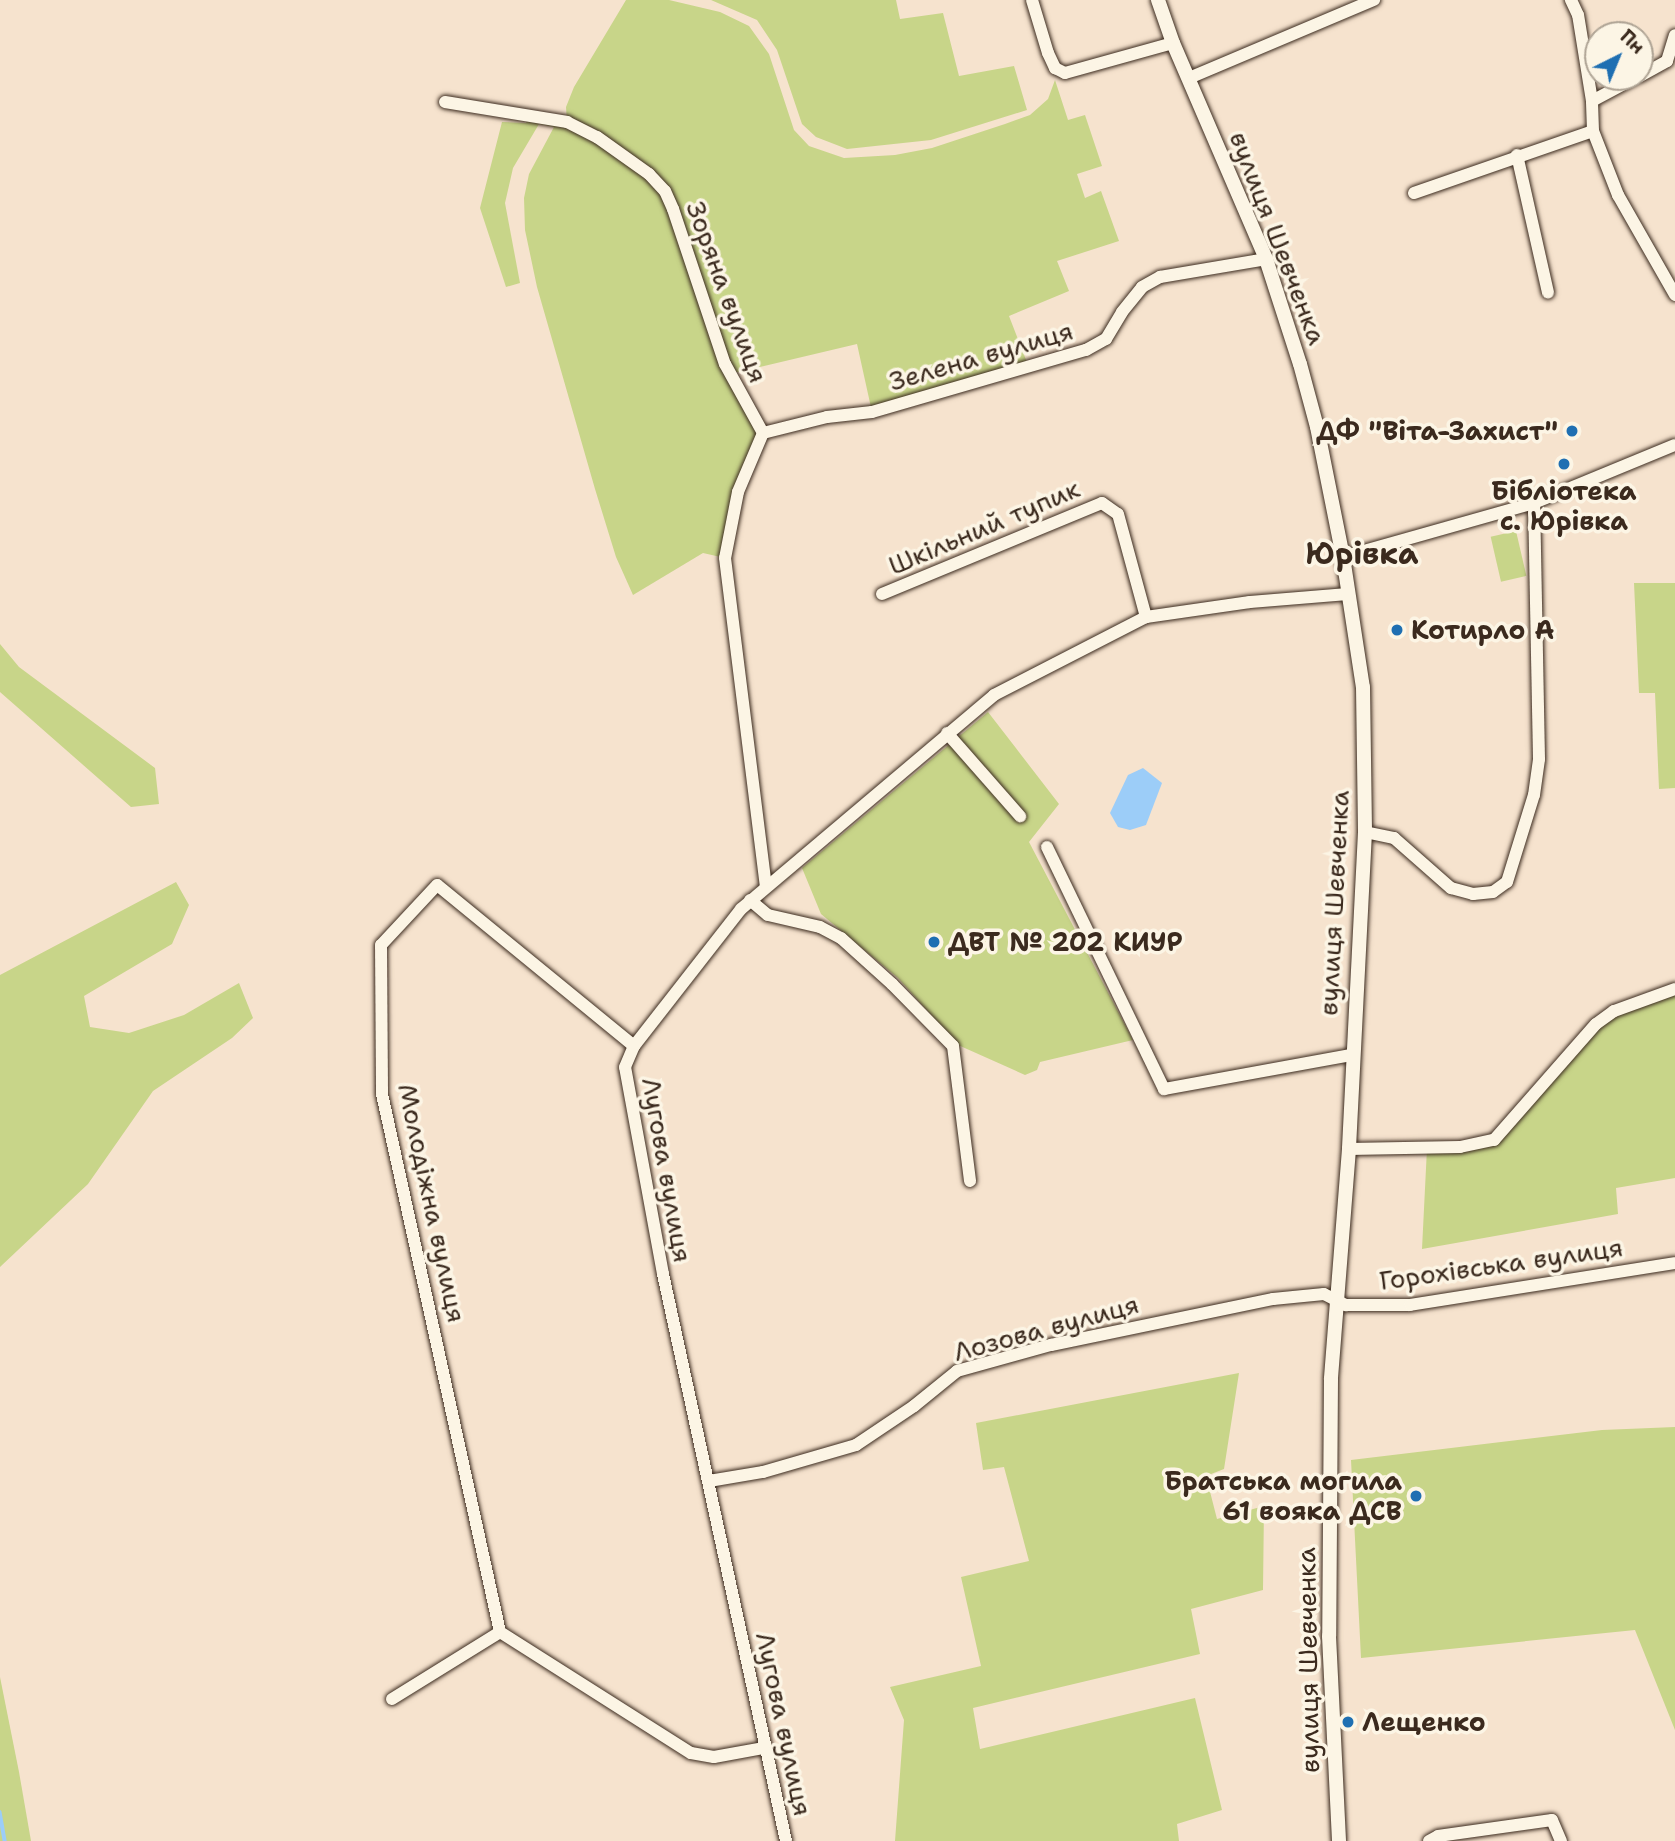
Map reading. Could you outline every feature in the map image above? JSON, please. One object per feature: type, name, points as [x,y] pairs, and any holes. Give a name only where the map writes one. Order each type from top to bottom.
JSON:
[{"type":"street","points":[[1031,0],[1048,53],[1055,68],[1065,73],[1173,43]]},
{"type":"street","name":"вулиця Шевченка","points":[[1158,0],[1173,43],[1266,259],[1317,427],[1343,557],[1363,687],[1366,832],[1349,1149],[1335,1298],[1330,1392],[1329,1636],[1339,1841]]},
{"type":"street","points":[[1189,78],[1374,0]]},
{"type":"street","points":[[1571,0],[1578,15],[1592,101],[1593,131],[1618,195],[1675,295]]},
{"type":"street","points":[[1654,68],[1667,61],[1675,35]]},
{"type":"street","points":[[1592,101],[1611,91]]},
{"type":"street","name":"Зоряна вулиця","points":[[445,102],[567,122],[597,137],[649,174],[665,191],[673,209],[725,364],[740,397],[763,433]]},
{"type":"street","points":[[1414,193],[1517,155],[1593,131]]},
{"type":"street","points":[[1517,155],[1548,293]]},
{"type":"street","name":"Зелена вулиця","points":[[763,433],[827,417],[872,412],[1086,350],[1107,339],[1122,312],[1142,287],[1160,277],[1266,259]]},
{"type":"street","points":[[763,433],[738,492],[725,558],[766,885]]},
{"type":"street","points":[[1343,557],[1534,503],[1675,445]]},
{"type":"street","name":"Шкільний тупик","points":[[882,594],[1102,503],[1118,514],[1146,617]]},
{"type":"street","points":[[1366,832],[1394,838],[1451,888],[1473,894],[1493,892],[1507,882],[1534,795],[1539,759],[1534,503]]},
{"type":"street","name":"Лугова вулиця","points":[[786,1841],[663,1274],[625,1067],[634,1046],[750,900],[994,695],[1146,617],[1250,602],[1348,594]]},
{"type":"street","points":[[947,733],[1020,816]]},
{"type":"street","points":[[1047,847],[1164,1089],[1352,1055]]},
{"type":"street","name":"Молодіжна вулиця","points":[[500,1632],[382,1094],[381,945],[437,885],[634,1046]]},
{"type":"street","points":[[750,900],[768,915],[820,928],[841,938],[892,984],[953,1046],[970,1181]]},
{"type":"street","points":[[1349,1149],[1460,1147],[1494,1140],[1596,1024],[1614,1011],[1675,989]]},
{"type":"street","name":"Горохівська вулиця","points":[[1335,1298],[1346,1305],[1410,1305],[1675,1263]]},
{"type":"street","name":"Лозова вулиця","points":[[709,1481],[787,1466],[856,1445],[914,1406],[957,1371],[1051,1345],[1273,1299],[1324,1294],[1335,1298]]},
{"type":"street","points":[[392,1699],[500,1632],[691,1753],[714,1757],[737,1756],[764,1748]]},
{"type":"street","points":[[1429,1841],[1438,1836],[1552,1820],[1561,1841]]},
{"type":"green space","points":[[626,0],[669,0],[720,12],[749,26],[769,54],[794,130],[809,146],[844,158],[895,155],[932,148],[1030,115],[1048,99],[1055,80],[1068,120],[1085,115],[1102,166],[1077,174],[1085,198],[1101,191],[1119,241],[1057,261],[1069,291],[1009,316],[1028,365],[872,412],[857,344],[734,373],[763,433],[738,492],[725,558],[703,553],[633,595],[616,557],[595,489],[537,287],[525,230],[524,198],[529,174],[554,127],[539,124],[513,168],[505,203],[520,283],[506,287],[480,208],[502,122],[526,123],[529,114],[567,122],[566,107],[574,87]]},
{"type":"green space","points":[[711,0],[896,0],[900,19],[943,13],[959,76],[1014,66],[1027,110],[931,140],[847,149],[816,137],[802,124],[777,50],[757,20]]},
{"type":"green space","points":[[1516,531],[1526,576],[1501,582],[1491,537]]},
{"type":"green space","points":[[1634,583],[1675,583],[1675,788],[1659,789],[1655,693],[1639,693]]},
{"type":"green space","points":[[0,644],[19,667],[155,768],[159,804],[131,807],[0,692]]},
{"type":"green space","points":[[988,712],[1059,804],[1029,842],[1133,1040],[1040,1062],[1037,1070],[1025,1075],[958,1045],[898,978],[821,914],[802,868]]},
{"type":"green space","points":[[176,882],[189,905],[172,944],[84,996],[90,1027],[129,1033],[184,1015],[239,983],[253,1018],[232,1038],[153,1091],[88,1184],[0,1267],[0,975]]},
{"type":"green space","points":[[1675,989],[1675,1178],[1616,1188],[1618,1214],[1422,1249],[1427,1148],[1494,1140],[1596,1024]]},
{"type":"green space","points":[[1239,1373],[1224,1469],[1206,1476],[1217,1519],[1264,1506],[1263,1590],[1191,1609],[1200,1654],[973,1708],[980,1749],[1195,1698],[1222,1810],[1177,1824],[1179,1841],[895,1841],[904,1720],[890,1687],[981,1666],[961,1577],[1029,1561],[1004,1467],[983,1470],[976,1423]]},
{"type":"green space","points":[[1675,1427],[1675,1730],[1635,1630],[1361,1658],[1351,1460],[1602,1430]]},
{"type":"green space","points":[[0,1677],[19,1772],[31,1841],[0,1841]]},
{"type":"water","points":[[1143,768],[1162,783],[1146,825],[1130,830],[1118,827],[1110,813],[1128,775]]},
{"type":"waterway","points":[[0,1812],[5,1841]]},
{"type":"place","name":"ДФ \"Віта-Захист\"","points":[[1572,431]]},
{"type":"place","name":"Бібліотека с. Юрівка","points":[[1564,464]]},
{"type":"place","name":"Котирло А","points":[[1397,630]]},
{"type":"place","name":"ДВТ № 202 КИУР","points":[[934,942]]},
{"type":"place","name":"Братська могила 61 вояка ДСВ","points":[[1416,1496]]},
{"type":"place","name":"Лещенко","points":[[1348,1722]]},
{"type":"district","name":"Юрівка","points":[[1362,554]]}]
